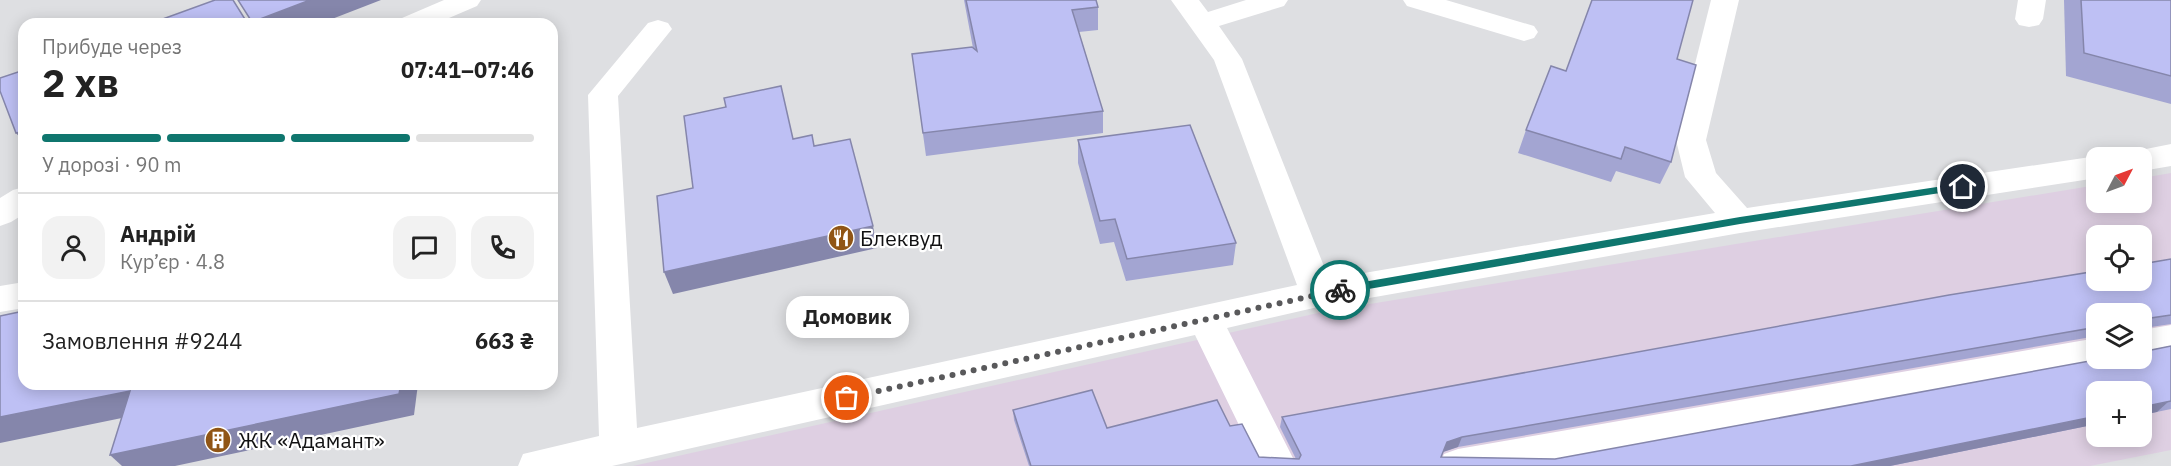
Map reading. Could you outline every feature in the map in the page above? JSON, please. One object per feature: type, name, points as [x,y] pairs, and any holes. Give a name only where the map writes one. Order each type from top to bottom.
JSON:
[{"type":"street","points":[[426,18],[467,0]]},
{"type":"street","points":[[1274,0],[1193,11],[1228,59],[1318,294]]},
{"type":"street","points":[[1417,0],[1524,32]]},
{"type":"street","points":[[1725,0],[1691,140],[1701,177],[1740,221]]},
{"type":"street","points":[[619,448],[603,95],[658,29]]},
{"type":"street","points":[[2152,158],[2171,155]]},
{"type":"street","points":[[537,466],[1318,294],[1740,221],[2086,168]]},
{"type":"street","points":[[0,214],[18,202]]},
{"type":"street","points":[[0,299],[18,296]]},
{"type":"street","points":[[1205,318],[1278,466]]},
{"type":"street","points":[[2152,342],[2171,339]]},
{"type":"street","points":[[1458,466],[2086,354]]},
{"type":"shaded area","points":[[2171,173],[2171,450],[2090,466],[633,466],[1327,311],[2086,187],[2086,213],[2152,213],[2152,176]]},
{"type":"building","points":[[215,0],[233,0],[244,18],[166,18]]},
{"type":"building","points":[[238,0],[310,0],[263,18],[249,18]]},
{"type":"building","points":[[966,0],[1096,0],[1098,7],[1072,10],[1103,111],[923,133],[912,54],[972,47],[977,51]]},
{"type":"building","points":[[1592,0],[1693,0],[1677,59],[1696,65],[1671,162],[1625,147],[1621,159],[1526,130],[1551,66],[1566,71]]},
{"type":"building","points":[[2081,0],[2171,0],[2171,76],[2084,53]]},
{"type":"building","points":[[18,72],[18,132],[16,133],[0,91],[0,78]]},
{"type":"building","points":[[781,86],[793,139],[812,135],[814,146],[850,139],[873,226],[664,272],[657,196],[693,188],[684,116],[726,107],[724,98]]},
{"type":"building","points":[[1190,125],[1236,243],[1127,259],[1115,219],[1100,221],[1078,140]]},
{"type":"building","points":[[2171,259],[2171,315],[2152,318],[2152,303],[2086,303],[2086,329],[1462,437],[1447,442],[1441,457],[1555,459],[2086,362],[2086,369],[2152,369],[2152,350],[2171,346],[2171,401],[2152,405],[2152,381],[2086,381],[2086,418],[1851,466],[1031,466],[1013,410],[1092,390],[1107,428],[1217,400],[1230,426],[1242,424],[1259,457],[1299,459],[1301,455],[1282,417],[1949,295],[2086,273],[2086,291],[2152,291],[2152,262]]},
{"type":"building","points":[[18,312],[18,390],[400,390],[399,394],[110,455],[130,391],[0,417],[0,316]]},
{"type":"way so far","points":[[847,398],[1340,290]]},
{"type":"place","name":"Блеквуд","points":[[841,238]]},
{"type":"place","name":"Домовик","points":[[847,398]]},
{"type":"place","name":"ЖК «Адамант»","points":[[218,440]]},
{"type":"route","points":[[1340,290],[1740,221],[1963,187]]}]
